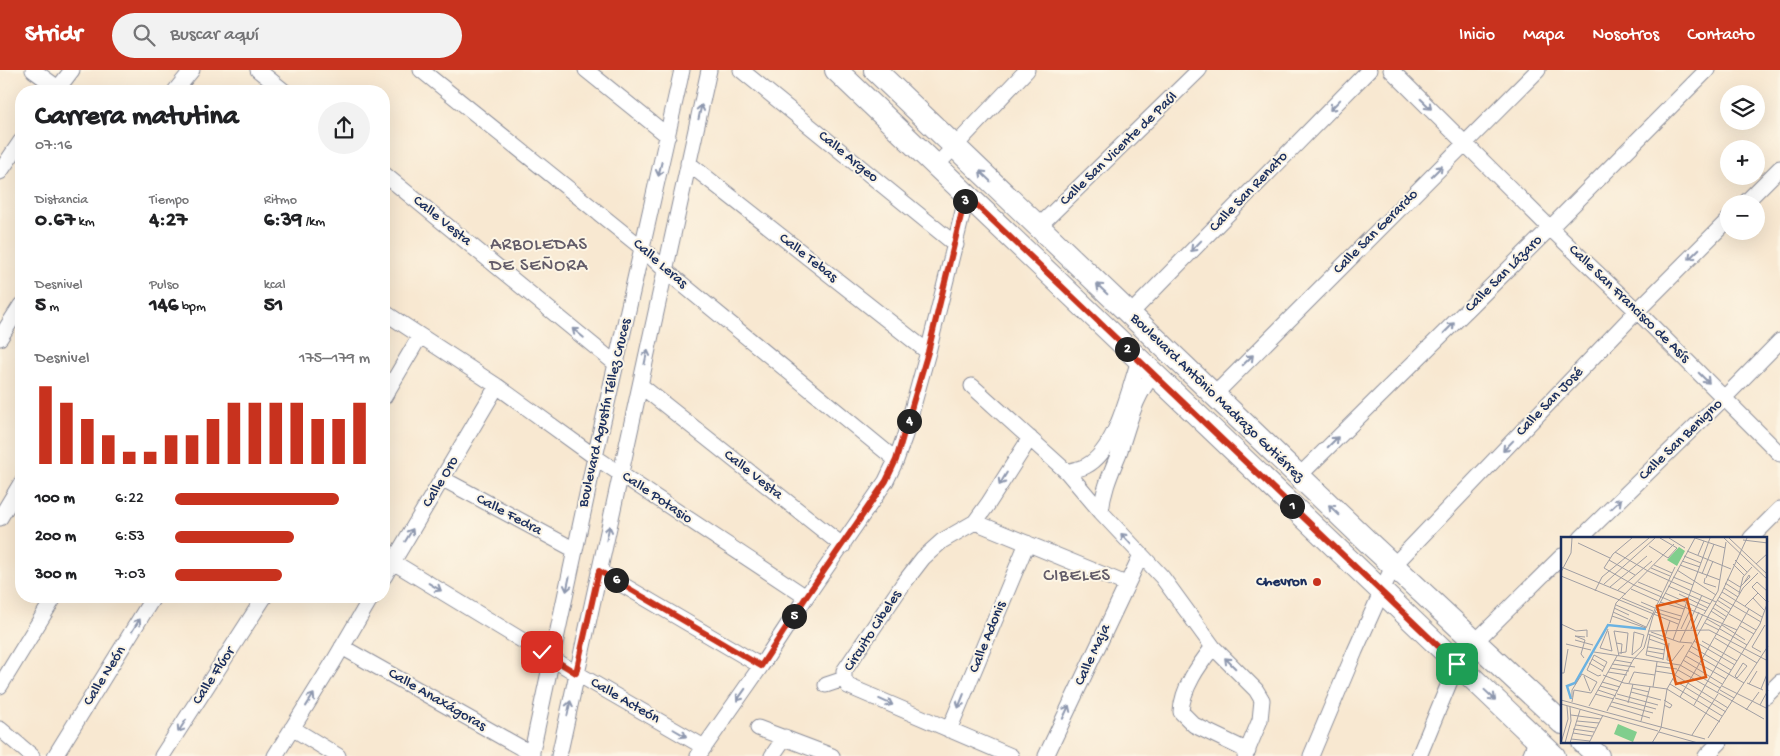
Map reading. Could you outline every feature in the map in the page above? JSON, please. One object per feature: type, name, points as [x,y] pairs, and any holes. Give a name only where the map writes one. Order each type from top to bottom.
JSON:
[{"type":"street","points":[[33,70],[52,85]]},
{"type":"street","points":[[62,85],[72,70]]},
{"type":"street","points":[[180,85],[192,70]]},
{"type":"street","points":[[258,70],[277,85]]},
{"type":"street","name":"Calle Leras","points":[[421,70],[642,248],[665,270],[896,460]]},
{"type":"street","points":[[586,70],[668,136]]},
{"type":"street","name":"Boulevard Agustín Téllez Cruces","points":[[532,755],[595,456],[682,70]]},
{"type":"street","name":"Boulevard Agustín Téllez Cruces","points":[[559,756],[709,70]]},
{"type":"street","name":"Calle Argeo","points":[[741,70],[956,245]]},
{"type":"street","name":"Boulevard Antônio Madrazo Gutiérrez","points":[[836,70],[1457,664],[1533,748],[1554,756]]},
{"type":"street","name":"Boulevard Antônio Madrazo Gutiérrez","points":[[875,70],[1393,566],[1561,721]]},
{"type":"street","points":[[936,166],[1027,70]]},
{"type":"street","name":"Calle San Vicente de Paúl","points":[[1038,228],[1199,70]]},
{"type":"street","name":"Calle San Renato","points":[[1130,315],[1369,70]]},
{"type":"street","name":"Calle San Francisco de Asís","points":[[1391,70],[1780,454]]},
{"type":"street","name":"Calle San Gerardo","points":[[1214,395],[1538,70]]},
{"type":"street","name":"Calle San Lázaro","points":[[1299,476],[1707,70]]},
{"type":"street","points":[[0,172],[15,150]]},
{"type":"street","name":"Calle Tebas","points":[[688,163],[928,352]]},
{"type":"street","points":[[1753,195],[1780,168]]},
{"type":"street","name":"Calle Vesta","points":[[390,179],[616,364]]},
{"type":"street","points":[[701,751],[886,481],[896,460],[928,352],[956,245],[966,195]]},
{"type":"street","name":"Calle San José","points":[[1311,756],[1393,566],[1637,311],[1720,229]]},
{"type":"street","points":[[0,338],[15,314]]},
{"type":"street","name":"Calle Potasio","points":[[390,316],[497,386],[620,474],[806,597]]},
{"type":"street","points":[[390,387],[420,336]]},
{"type":"street","name":"Calle San Benigno","points":[[1582,537],[1780,341]]},
{"type":"street","points":[[1067,472],[1085,467],[1091,463],[1106,446],[1146,367]]},
{"type":"street","points":[[1101,512],[1104,490],[1139,395],[1145,384],[1146,367]]},
{"type":"street","name":"Calle Vesta","points":[[640,385],[843,546]]},
{"type":"street","name":"Calle Oro","points":[[390,567],[497,386]]},
{"type":"street","points":[[972,386],[1067,472],[1101,512],[1162,576],[1213,646],[1248,681],[1262,700],[1260,720],[1247,754],[1194,725],[1180,712],[1184,695],[1200,664],[1213,646]]},
{"type":"street","name":"Circuito Cibeles","points":[[1011,756],[848,686],[844,679],[844,671],[922,558],[942,541],[975,522],[1030,438]]},
{"type":"street","name":"Calle Fedra","points":[[443,480],[576,550]]},
{"type":"street","points":[[0,518],[15,493]]},
{"type":"street","points":[[1752,537],[1780,509]]},
{"type":"street","points":[[975,522],[1126,584]]},
{"type":"street","name":"Calle Adonis","points":[[950,730],[1027,543]]},
{"type":"street","name":"Calle Maja","points":[[1046,756],[1141,555]]},
{"type":"street","points":[[1476,641],[1561,557]]},
{"type":"street","name":"Calle Acteón","points":[[393,562],[701,751]]},
{"type":"street","points":[[599,571],[761,666]]},
{"type":"street","points":[[0,686],[51,603]]},
{"type":"street","name":"Calle Neón","points":[[55,756],[150,603]]},
{"type":"street","name":"Calle Flúor","points":[[162,756],[260,603]]},
{"type":"street","points":[[275,756],[368,603]]},
{"type":"street","name":"Calle Anaxágoras","points":[[342,647],[532,755]]},
{"type":"street","points":[[1419,756],[1457,664]]},
{"type":"street","points":[[826,685],[844,679]]},
{"type":"street","points":[[1768,694],[1780,682]]},
{"type":"street","points":[[0,728],[32,756]]},
{"type":"street","points":[[292,728],[338,756]]},
{"type":"street","points":[[758,728],[832,756]]},
{"type":"street","points":[[772,756],[785,737]]},
{"type":"street","points":[[1586,744],[1598,756]]},
{"type":"street","points":[[1706,756],[1718,744]]},
{"type":"place","name":"Chevron","points":[[1317,582]]},
{"type":"district","name":"ARBOLEDAS DE SEÑORA","points":[[539,255]]},
{"type":"district","name":"CIBELES","points":[[1077,576]]},
{"type":"route","points":[[542,652],[576,673],[599,571],[761,666],[806,597],[868,509],[886,481],[896,460],[905,435],[928,352],[956,245],[966,195],[1457,664]]}]
